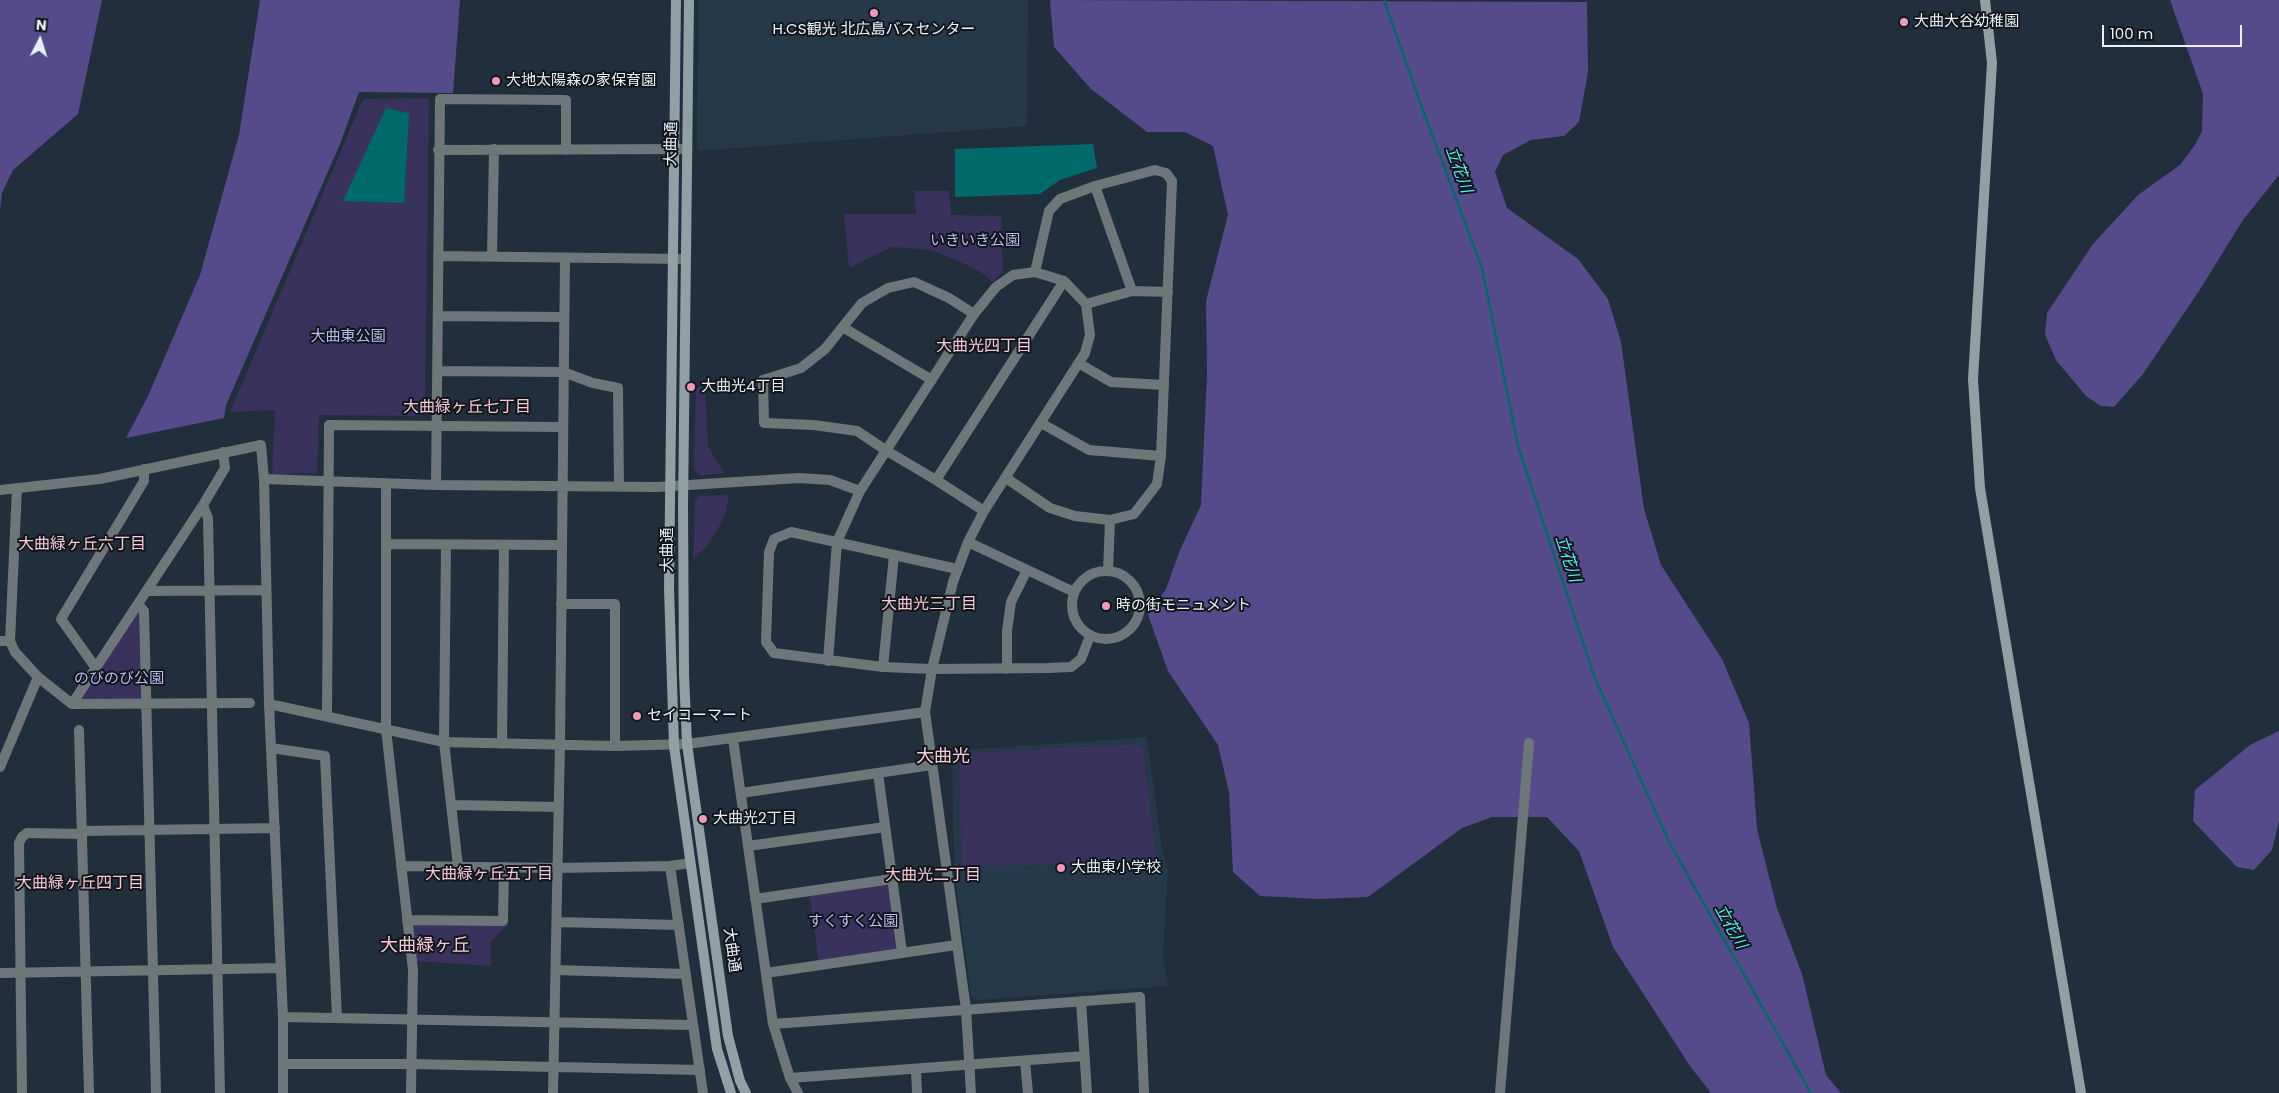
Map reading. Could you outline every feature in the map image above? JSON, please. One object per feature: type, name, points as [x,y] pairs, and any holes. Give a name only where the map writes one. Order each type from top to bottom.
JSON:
[{"type":"street","name":"大曲通","points":[[676,0],[669,588],[674,746],[717,1049],[731,1093]]},
{"type":"street","name":"大曲通","points":[[689,0],[683,487],[684,674],[688,744],[728,1036],[740,1082],[746,1093]]},
{"type":"street","points":[[1985,0],[1992,64],[1973,379],[1980,488],[2081,1093]]},
{"type":"street","points":[[436,485],[435,426],[440,99],[566,100],[566,150]]},
{"type":"street","points":[[492,256],[494,149]]},
{"type":"street","points":[[438,150],[687,149]]},
{"type":"street","points":[[1006,478],[1050,508],[1075,516],[1110,520],[1134,514],[1157,484],[1161,456],[1172,181],[1166,172],[1155,170],[1095,186],[1060,199],[1049,212],[1035,272]]},
{"type":"street","points":[[1095,186],[1132,291]]},
{"type":"street","points":[[438,256],[686,258]]},
{"type":"street","points":[[553,1093],[558,922],[565,258]]},
{"type":"street","points":[[828,661],[837,542],[860,491],[887,452],[974,314],[996,287],[1013,275],[1035,272],[1064,281],[1086,304],[1090,335],[1080,364],[984,511],[968,542],[957,569],[932,670],[924,712],[966,1009],[971,1093]]},
{"type":"street","points":[[936,480],[1064,281]]},
{"type":"street","points":[[974,314],[949,298],[914,282],[888,288],[862,303],[844,328],[824,349],[801,368],[763,380],[764,423],[814,425],[857,430],[887,452],[936,480],[984,511]]},
{"type":"street","points":[[1086,304],[1132,291],[1168,292]]},
{"type":"street","points":[[438,316],[564,317]]},
{"type":"street","points":[[844,328],[932,380]]},
{"type":"street","points":[[1080,364],[1110,382],[1164,385]]},
{"type":"street","points":[[437,371],[563,372],[593,383],[618,388],[619,487]]},
{"type":"street","points":[[1041,423],[1089,450],[1161,456]]},
{"type":"street","points":[[326,716],[329,425],[562,427]]},
{"type":"street","points":[[0,490],[100,479],[261,445],[264,479],[269,704],[283,1017],[283,1093]]},
{"type":"street","points":[[72,704],[203,505],[225,468],[223,452]]},
{"type":"street","points":[[96,668],[61,619],[144,481],[144,469]]},
{"type":"street","points":[[264,479],[436,485],[683,487],[799,478],[830,480],[860,491]]},
{"type":"street","points":[[386,483],[386,729],[413,970],[411,1093]]},
{"type":"street","points":[[17,488],[5,641],[38,678],[72,704],[250,703]]},
{"type":"street","points":[[203,505],[208,518],[220,1093]]},
{"type":"street","points":[[1108,571],[1110,520]]},
{"type":"street","points":[[957,569],[791,532],[774,539],[769,552],[766,642],[774,653],[883,667],[932,670],[1071,667],[1081,659],[1090,636]]},
{"type":"street","points":[[968,542],[1074,592]]},
{"type":"street","points":[[387,544],[561,546]]},
{"type":"street","points":[[446,544],[444,742],[458,866]]},
{"type":"street","points":[[502,744],[504,545]]},
{"type":"street","points":[[883,667],[894,555]]},
{"type":"street","points":[[1007,668],[1007,631],[1011,602],[1026,570]]},
{"type":"street","points":[[1108,571],[1128,579],[1135,588],[1139,598],[1140,609],[1137,620],[1131,629],[1117,637],[1101,640],[1090,636],[1082,630],[1074,617],[1071,602],[1074,592],[1087,576],[1097,572],[1108,571]]},
{"type":"street","points":[[147,591],[265,590]]},
{"type":"street","points":[[138,604],[144,611],[156,1093]]},
{"type":"street","points":[[561,604],[614,604],[615,746]]},
{"type":"street","points":[[0,768],[38,678]]},
{"type":"street","points":[[269,704],[444,742],[615,746],[674,746],[924,712]]},
{"type":"street","points":[[79,730],[89,1093]]},
{"type":"street","points":[[733,739],[773,1024],[790,1078],[798,1093]]},
{"type":"street","points":[[1500,1093],[1529,744]]},
{"type":"street","points":[[271,748],[325,756],[337,1018]]},
{"type":"street","points":[[741,793],[932,765]]},
{"type":"street","points":[[878,773],[902,952]]},
{"type":"street","points":[[450,805],[559,807]]},
{"type":"street","points":[[748,846],[884,827]]},
{"type":"street","points":[[22,1093],[19,843],[22,837],[27,833],[275,828]]},
{"type":"street","points":[[401,866],[558,868],[670,866],[690,863]]},
{"type":"street","points":[[670,866],[703,1093]]},
{"type":"street","points":[[407,920],[503,921],[504,867]]},
{"type":"street","points":[[755,899],[892,879]]},
{"type":"street","points":[[558,922],[679,925]]},
{"type":"street","points":[[766,973],[902,952],[956,946]]},
{"type":"street","points":[[0,973],[281,968]]},
{"type":"street","points":[[556,970],[686,974]]},
{"type":"street","points":[[773,1024],[1140,997],[1144,1093]]},
{"type":"street","points":[[1081,1001],[1087,1093]]},
{"type":"street","points":[[283,1017],[692,1025]]},
{"type":"street","points":[[790,1078],[1084,1056]]},
{"type":"street","points":[[1025,1061],[1028,1093]]},
{"type":"street","points":[[282,1064],[412,1064],[700,1070]]},
{"type":"street","points":[[916,1068],[918,1093]]},
{"type":"shaded area","points":[[0,0],[102,0],[78,114],[13,170],[2,193],[0,212]]},
{"type":"shaded area","points":[[260,0],[460,0],[453,93],[359,92],[340,144],[226,405],[224,418],[126,438],[148,396],[200,275],[239,135]]},
{"type":"shaded area","points":[[698,0],[1028,0],[1027,126],[697,151]]},
{"type":"shaded area","points":[[1050,0],[1587,2],[1588,72],[1579,122],[1564,136],[1531,140],[1503,155],[1495,172],[1507,208],[1578,259],[1608,299],[1621,342],[1644,509],[1661,565],[1722,659],[1749,723],[1757,829],[1777,908],[1802,974],[1826,1075],[1841,1093],[1711,1093],[1690,1066],[1613,947],[1579,851],[1547,817],[1492,817],[1462,828],[1368,897],[1319,899],[1260,896],[1233,872],[1229,792],[1218,745],[1168,671],[1148,615],[1166,589],[1180,550],[1201,505],[1207,374],[1206,301],[1228,215],[1213,146],[1185,132],[1147,132],[1091,89],[1054,47]]},
{"type":"shaded area","points":[[2170,0],[2279,0],[2279,175],[2243,220],[2199,291],[2143,374],[2114,407],[2101,406],[2086,396],[2056,360],[2045,335],[2047,313],[2093,244],[2138,195],[2180,165],[2195,145],[2202,131],[2203,94]]},
{"type":"shaded area","points":[[386,108],[409,113],[404,203],[343,201]]},
{"type":"shaded area","points":[[1093,144],[1097,168],[1060,180],[1040,194],[955,197],[955,149]]},
{"type":"shaded area","points":[[2279,731],[2279,821],[2272,850],[2254,870],[2237,867],[2193,821],[2195,790],[2250,745]]},
{"type":"shaded area","name":"大曲東小学校","points":[[1147,737],[1162,850],[1168,870],[1163,955],[1168,986],[979,1000],[971,997],[954,867],[952,763],[964,750]]},
{"type":"green space","name":"大曲東公園","points":[[429,98],[425,412],[422,416],[319,415],[317,473],[272,474],[275,410],[230,412],[363,99]]},
{"type":"green space","name":"いきいき公園","points":[[914,191],[949,191],[951,215],[1001,216],[1003,271],[993,282],[978,270],[932,250],[892,247],[849,268],[844,214],[916,214]]},
{"type":"green space","points":[[696,387],[705,388],[708,446],[724,473],[701,476],[694,470]]},
{"type":"green space","points":[[729,495],[725,514],[717,531],[707,546],[693,559],[695,501],[700,496]]},
{"type":"green space","name":"のびのび公園","points":[[138,604],[144,616],[146,705],[72,704]]},
{"type":"green space","points":[[1136,744],[1143,750],[1157,863],[962,866],[959,763],[970,753]]},
{"type":"green space","name":"すくすく公園","points":[[892,879],[902,952],[819,963],[809,891]]},
{"type":"green space","points":[[407,920],[508,925],[491,941],[491,966],[412,961]]},
{"type":"waterway","name":"立花川","points":[[1384,0],[1482,268],[1518,446],[1594,676],[1669,842],[1811,1093]]},
{"type":"place","name":"H.CS観光 北広島バスセンター","points":[[874,13]]},
{"type":"place","name":"大曲大谷幼稚園","points":[[1904,22]]},
{"type":"place","name":"大地太陽森の家保育園","points":[[496,81]]},
{"type":"place","name":"大曲光4丁目","points":[[691,387]]},
{"type":"place","name":"時の街モニュメント","points":[[1106,606]]},
{"type":"place","name":"セイコーマート","points":[[637,716]]},
{"type":"place","name":"大曲光2丁目","points":[[703,819]]},
{"type":"place","name":"大曲東小学校","points":[[1061,868]]},
{"type":"district","name":"大曲光四丁目","points":[[984,347]]},
{"type":"district","name":"大曲緑ヶ丘七丁目","points":[[467,408]]},
{"type":"district","name":"大曲緑ヶ丘六丁目","points":[[82,545]]},
{"type":"district","name":"大曲光三丁目","points":[[929,605]]},
{"type":"district","name":"大曲光","points":[[943,757]]},
{"type":"district","name":"大曲緑ヶ丘五丁目","points":[[489,875]]},
{"type":"district","name":"大曲光二丁目","points":[[933,876]]},
{"type":"district","name":"大曲緑ヶ丘四丁目","points":[[80,884]]},
{"type":"district","name":"大曲緑ヶ丘","points":[[425,946]]}]
